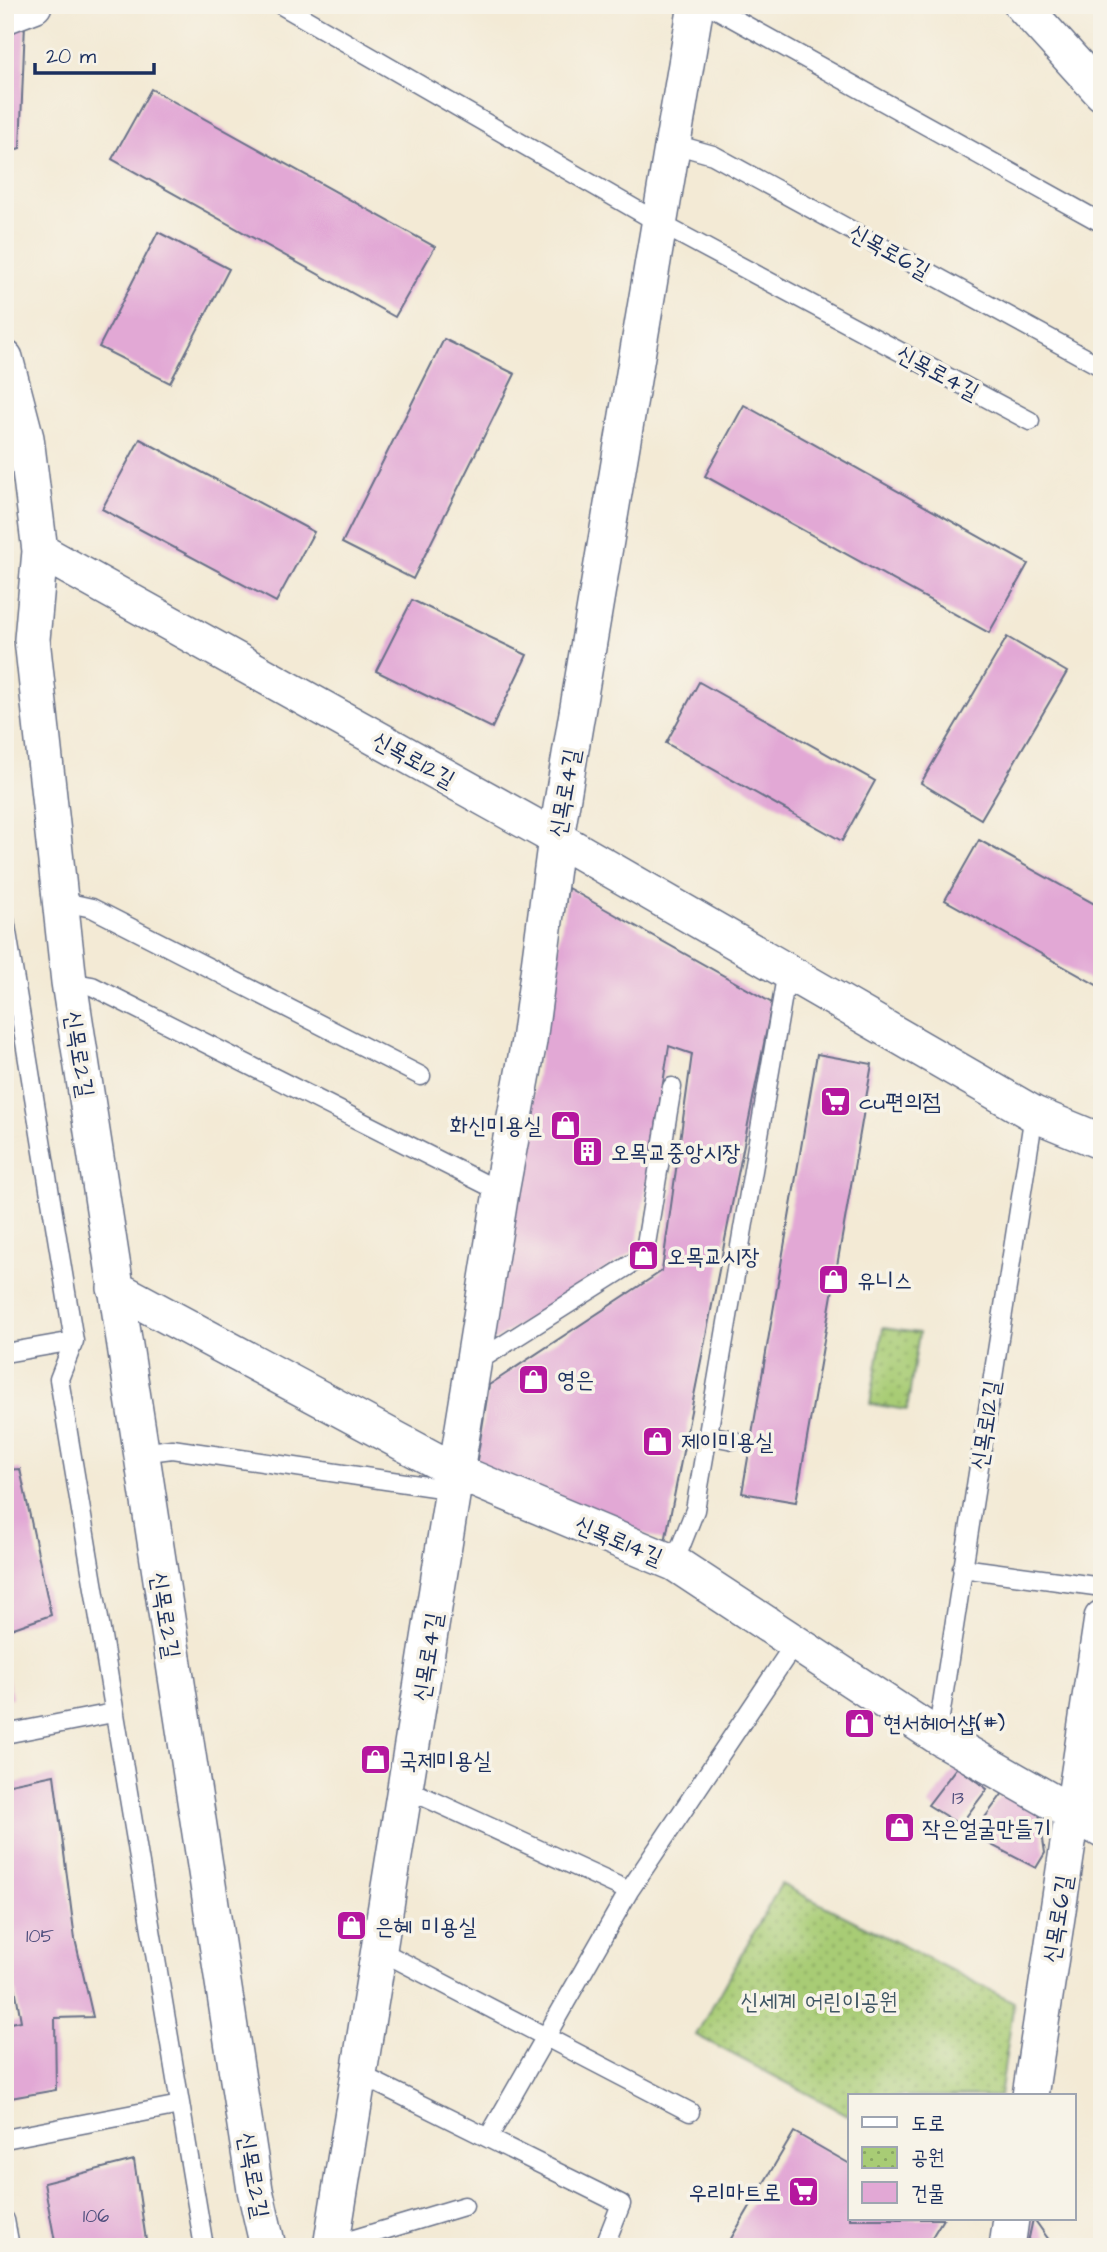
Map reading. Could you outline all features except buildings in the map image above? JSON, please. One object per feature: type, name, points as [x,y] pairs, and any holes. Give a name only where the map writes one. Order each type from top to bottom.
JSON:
[{"type":"street","points":[[5,16],[34,5]]},
{"type":"street","name":"신목로4길","points":[[331,2246],[501,1192],[529,1041],[556,838],[696,5]]},
{"type":"street","points":[[1021,5],[1102,93]]},
{"type":"street","name":"신목로2길","points":[[5,358],[26,438],[40,551],[32,639],[69,982],[255,2190],[268,2247]]},
{"type":"street","name":"신목로12길","points":[[40,551],[556,838],[1034,1114],[1102,1142]]},
{"type":"street","name":"신목로14길","points":[[115,1288],[455,1481],[674,1563],[937,1736],[1087,1822]]},
{"type":"street","name":"신목로6길","points":[[1030,2094],[1087,1822],[1102,1618]]},
{"type":"street","points":[[1007,2247],[1012,2220]]},
{"type":"lane","points":[[281,5],[661,224]]},
{"type":"lane","points":[[709,5],[1102,223]]},
{"type":"lane","name":"신목로6길","points":[[674,144],[713,155],[1102,367]]},
{"type":"lane","name":"신목로4길","points":[[661,224],[1030,421]]},
{"type":"lane","points":[[60,901],[92,908],[421,1076]]},
{"type":"lane","points":[[5,920],[74,1341],[59,1379],[204,2247]]},
{"type":"lane","points":[[674,1563],[695,1510],[761,1171],[787,971]]},
{"type":"lane","name":"신목로2길","points":[[69,982],[92,986],[501,1192]]},
{"type":"lane","points":[[475,1363],[644,1256],[672,1087]]},
{"type":"lane","name":"신목로12길","points":[[937,1736],[1034,1114]]},
{"type":"lane","points":[[5,1353],[74,1341]]},
{"type":"lane","points":[[708,1435],[733,1440]]},
{"type":"lane","points":[[141,1453],[172,1449],[455,1481]]},
{"type":"lane","points":[[962,1568],[1102,1587]]},
{"type":"lane","points":[[488,2138],[629,1891],[795,1643]]},
{"type":"lane","points":[[5,1734],[113,1713]]},
{"type":"lane","points":[[405,1788],[629,1891]]},
{"type":"lane","points":[[379,1950],[690,2112]]},
{"type":"lane","points":[[359,2074],[621,2204],[604,2247]]},
{"type":"lane","points":[[5,2139],[180,2105]]},
{"type":"lane","name":"신목로4길","points":[[331,2246],[464,2206]]},
{"type":"lane","points":[[5,2220],[10,2247]]},
{"type":"green space","points":[[883,1328],[919,1333],[907,1410],[870,1404]]},
{"type":"green space","name":"신세계 어린이공원","points":[[781,1884],[1014,2002],[1000,2094],[848,2094],[848,2115],[696,2035]]},
{"type":"place","name":"cu편의점","points":[[836,1101]]},
{"type":"place","name":"화신미용실","points":[[565,1125]]},
{"type":"place","name":"오목교중앙시장","points":[[588,1152]]},
{"type":"place","name":"오목교시장","points":[[644,1256]]},
{"type":"place","name":"유니스","points":[[834,1280]]},
{"type":"place","name":"영은","points":[[534,1379]]},
{"type":"place","name":"제이미용실","points":[[658,1441]]},
{"type":"place","name":"현서헤어샵(#)","points":[[860,1723]]},
{"type":"place","name":"국제미용실","points":[[376,1760]]},
{"type":"place","name":"작은얼굴만들기","points":[[899,1828]]},
{"type":"place","name":"은혜 미용실","points":[[352,1926]]},
{"type":"place","name":"우리마트로","points":[[804,2192]]}]
